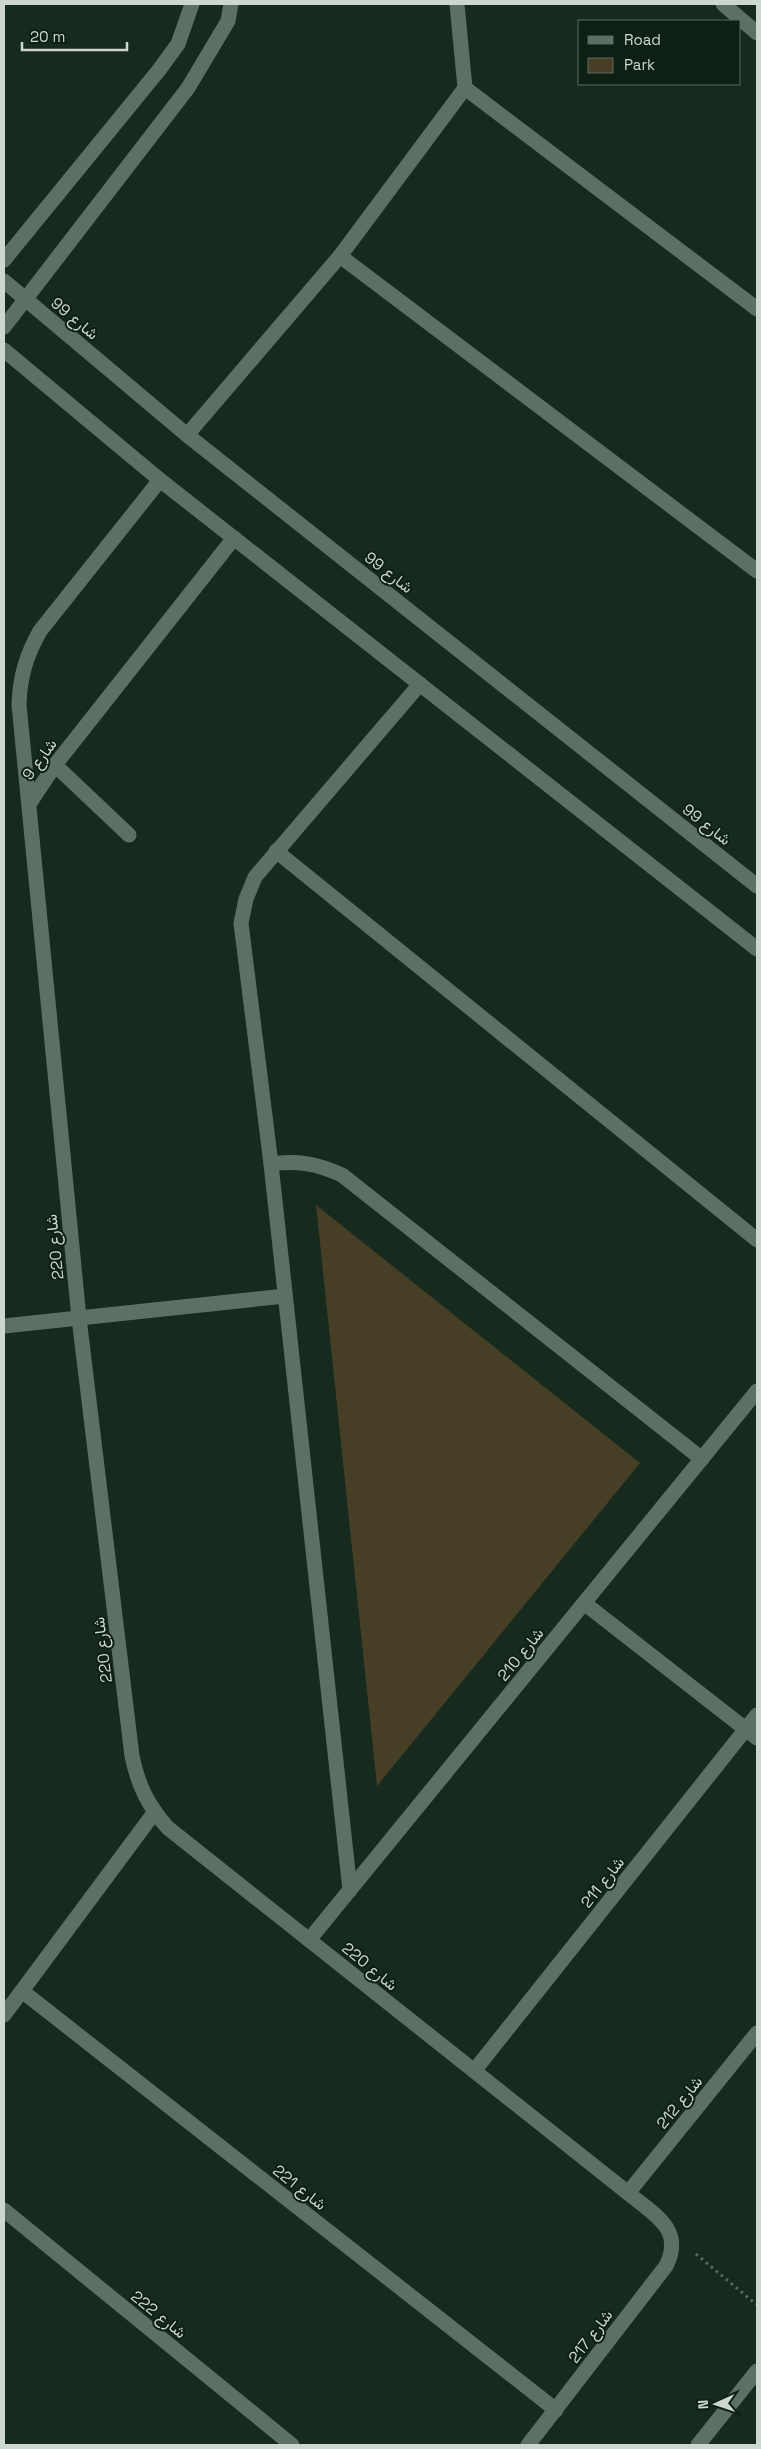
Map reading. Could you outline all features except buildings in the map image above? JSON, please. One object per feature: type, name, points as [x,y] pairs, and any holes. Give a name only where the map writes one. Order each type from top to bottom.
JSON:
[{"type":"street","points":[[4,260],[159,70],[178,44],[192,4]]},
{"type":"street","points":[[4,327],[188,88],[212,51],[228,21],[230,4]]},
{"type":"street","points":[[187,435],[340,256],[465,88],[456,4]]},
{"type":"street","points":[[722,4],[757,33]]},
{"type":"street","points":[[465,88],[757,309]]},
{"type":"street","points":[[340,256],[757,571]]},
{"type":"street","name":"شارع 99","points":[[4,281],[187,435],[757,886]]},
{"type":"street","points":[[4,350],[160,480],[757,949]]},
{"type":"street","name":"شارع 9","points":[[29,804],[19,705],[20,679],[27,654],[40,631],[160,480]]},
{"type":"street","name":"شارع 9","points":[[29,804],[55,766],[234,538]]},
{"type":"street","points":[[350,1890],[271,1164],[241,923],[246,899],[255,877],[420,684]]},
{"type":"street","points":[[55,766],[128,836]]},
{"type":"street","name":"شارع 220","points":[[29,804],[79,1318],[132,1756],[136,1777],[143,1795],[154,1813],[168,1828],[628,2193],[663,2222],[672,2238]]},
{"type":"street","points":[[276,851],[757,1240]]},
{"type":"street","points":[[271,1164],[305,1163],[324,1167],[342,1175],[702,1458]]},
{"type":"street","points":[[4,1326],[284,1296]]},
{"type":"street","name":"شارع 210","points":[[309,1940],[757,1391]]},
{"type":"street","points":[[584,1603],[752,1734]]},
{"type":"street","name":"شارع 211","points":[[474,2072],[752,1734],[757,1715]]},
{"type":"street","points":[[4,2015],[154,1813]]},
{"type":"street","name":"شارع 221","points":[[22,1992],[556,2410]]},
{"type":"street","name":"شارع 212","points":[[628,2193],[757,2033]]},
{"type":"street","name":"شارع 222","points":[[4,2210],[292,2445]]},
{"type":"street","name":"شارع 217","points":[[528,2445],[666,2266],[671,2256],[672,2238]]},
{"type":"street","points":[[698,2445],[757,2370]]},
{"type":"path","points":[[672,2238],[757,2305]]},
{"type":"green space","points":[[316,1205],[640,1463],[377,1786]]}]
